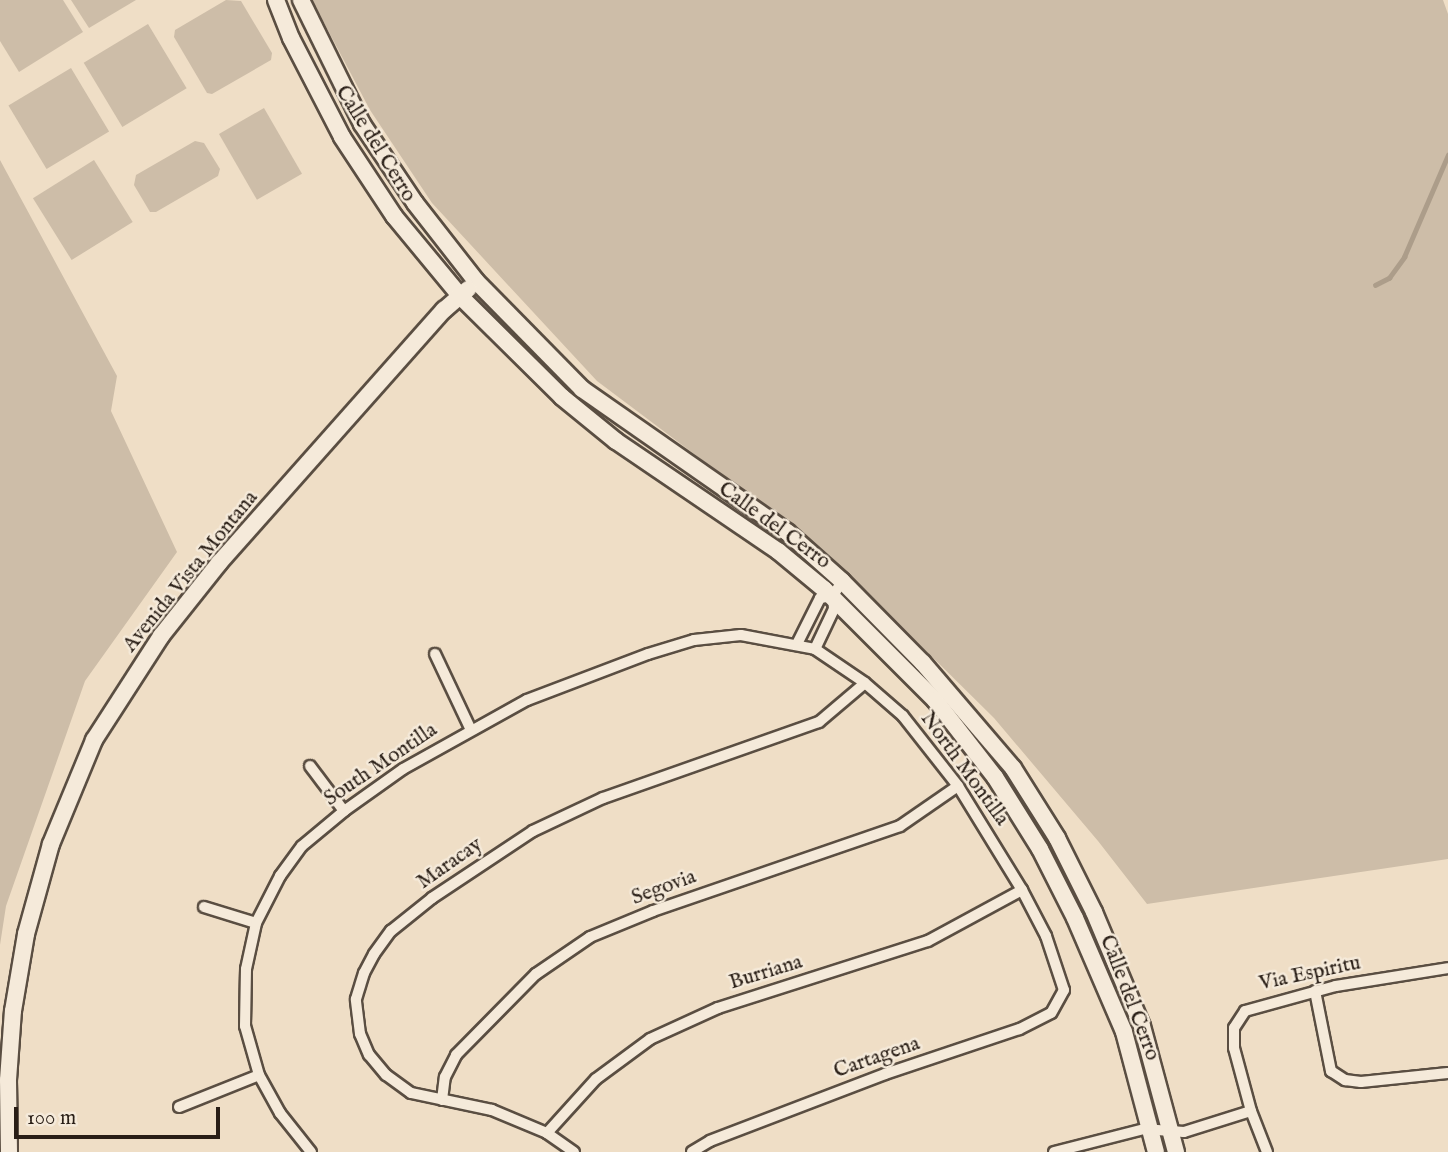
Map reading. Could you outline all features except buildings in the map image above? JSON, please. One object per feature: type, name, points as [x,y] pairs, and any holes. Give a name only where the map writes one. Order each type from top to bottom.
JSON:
[{"type":"main road","name":"Calle del Cerro","points":[[276,0],[291,38],[342,137],[394,216],[461,297],[562,397],[616,442],[778,551],[833,596],[935,700],[995,777],[1040,849],[1075,918],[1124,1032],[1156,1152]]},
{"type":"main road","name":"Calle del Cerro","points":[[301,0],[362,124],[415,203],[476,281],[582,389],[787,532],[842,581],[923,663],[1013,768],[1057,838],[1094,912],[1142,1026],[1176,1152]]},
{"type":"main road","name":"Avenida Vista Montana","points":[[9,1152],[13,1011],[26,934],[51,844],[94,740],[161,636],[219,564],[444,310],[476,281]]},
{"type":"street","points":[[806,647],[834,609],[833,596],[842,581]]},
{"type":"street","points":[[806,647],[820,598],[833,596]]},
{"type":"street","name":"South Montilla","points":[[311,1152],[280,1113],[259,1075],[245,1026],[246,969],[256,923],[280,876],[302,845],[403,769],[527,700],[623,663],[694,640],[741,635],[806,647]]},
{"type":"street","name":"North Montilla","points":[[806,647],[866,683],[903,716],[958,786],[1022,890],[1046,936],[1064,990]]},
{"type":"street","points":[[435,654],[471,730]]},
{"type":"street","name":"Maracay","points":[[574,1152],[547,1133],[492,1110],[411,1093],[386,1075],[369,1055],[360,1034],[356,999],[364,973],[391,931],[443,890],[533,831],[603,798],[819,722],[866,683]]},
{"type":"street","points":[[310,766],[344,811]]},
{"type":"street","name":"Segovia","points":[[442,1100],[445,1077],[456,1055],[536,974],[590,937],[653,911],[900,826],[958,786]]},
{"type":"street","name":"Burriana","points":[[547,1133],[596,1079],[650,1039],[719,1007],[928,941],[1022,890]]},
{"type":"street","points":[[204,907],[256,923]]},
{"type":"street","name":"Via Espiritu","points":[[1267,1152],[1251,1111],[1234,1048],[1236,1022],[1247,1009],[1315,991],[1448,968]]},
{"type":"street","name":"Cartagena","points":[[692,1152],[710,1141],[885,1074],[1019,1029],[1051,1013],[1064,990]]},
{"type":"street","points":[[1315,991],[1331,1071],[1345,1080],[1361,1082],[1448,1073]]},
{"type":"street","points":[[179,1107],[259,1075]]},
{"type":"street","points":[[1054,1152],[1073,1145],[1151,1130],[1184,1132],[1251,1111]]},
{"type":"shaded area","points":[[0,0],[63,0],[83,32],[19,72],[0,41]]},
{"type":"shaded area","points":[[71,0],[136,0],[89,28]]},
{"type":"shaded area","points":[[226,0],[241,1],[272,53],[271,60],[212,94],[207,93],[174,37],[175,30]]},
{"type":"shaded area","points":[[312,0],[1443,0],[1448,14],[1448,859],[1147,904],[1098,841],[994,718],[830,556],[597,381],[432,203],[370,110]]},
{"type":"shaded area","points":[[148,24],[187,88],[122,127],[84,63]]},
{"type":"shaded area","points":[[71,68],[109,131],[47,169],[8,106]]},
{"type":"shaded area","points":[[264,108],[302,174],[257,200],[219,134]]},
{"type":"shaded area","points":[[195,141],[204,143],[220,169],[218,176],[156,212],[150,212],[134,185],[136,175]]},
{"type":"shaded area","points":[[0,160],[117,376],[111,411],[177,552],[85,681],[6,906],[0,945]]},
{"type":"shaded area","points":[[94,160],[133,222],[72,260],[33,198]]},
{"type":"waterway","points":[[1375,285],[1389,278],[1404,257],[1448,155]]}]
